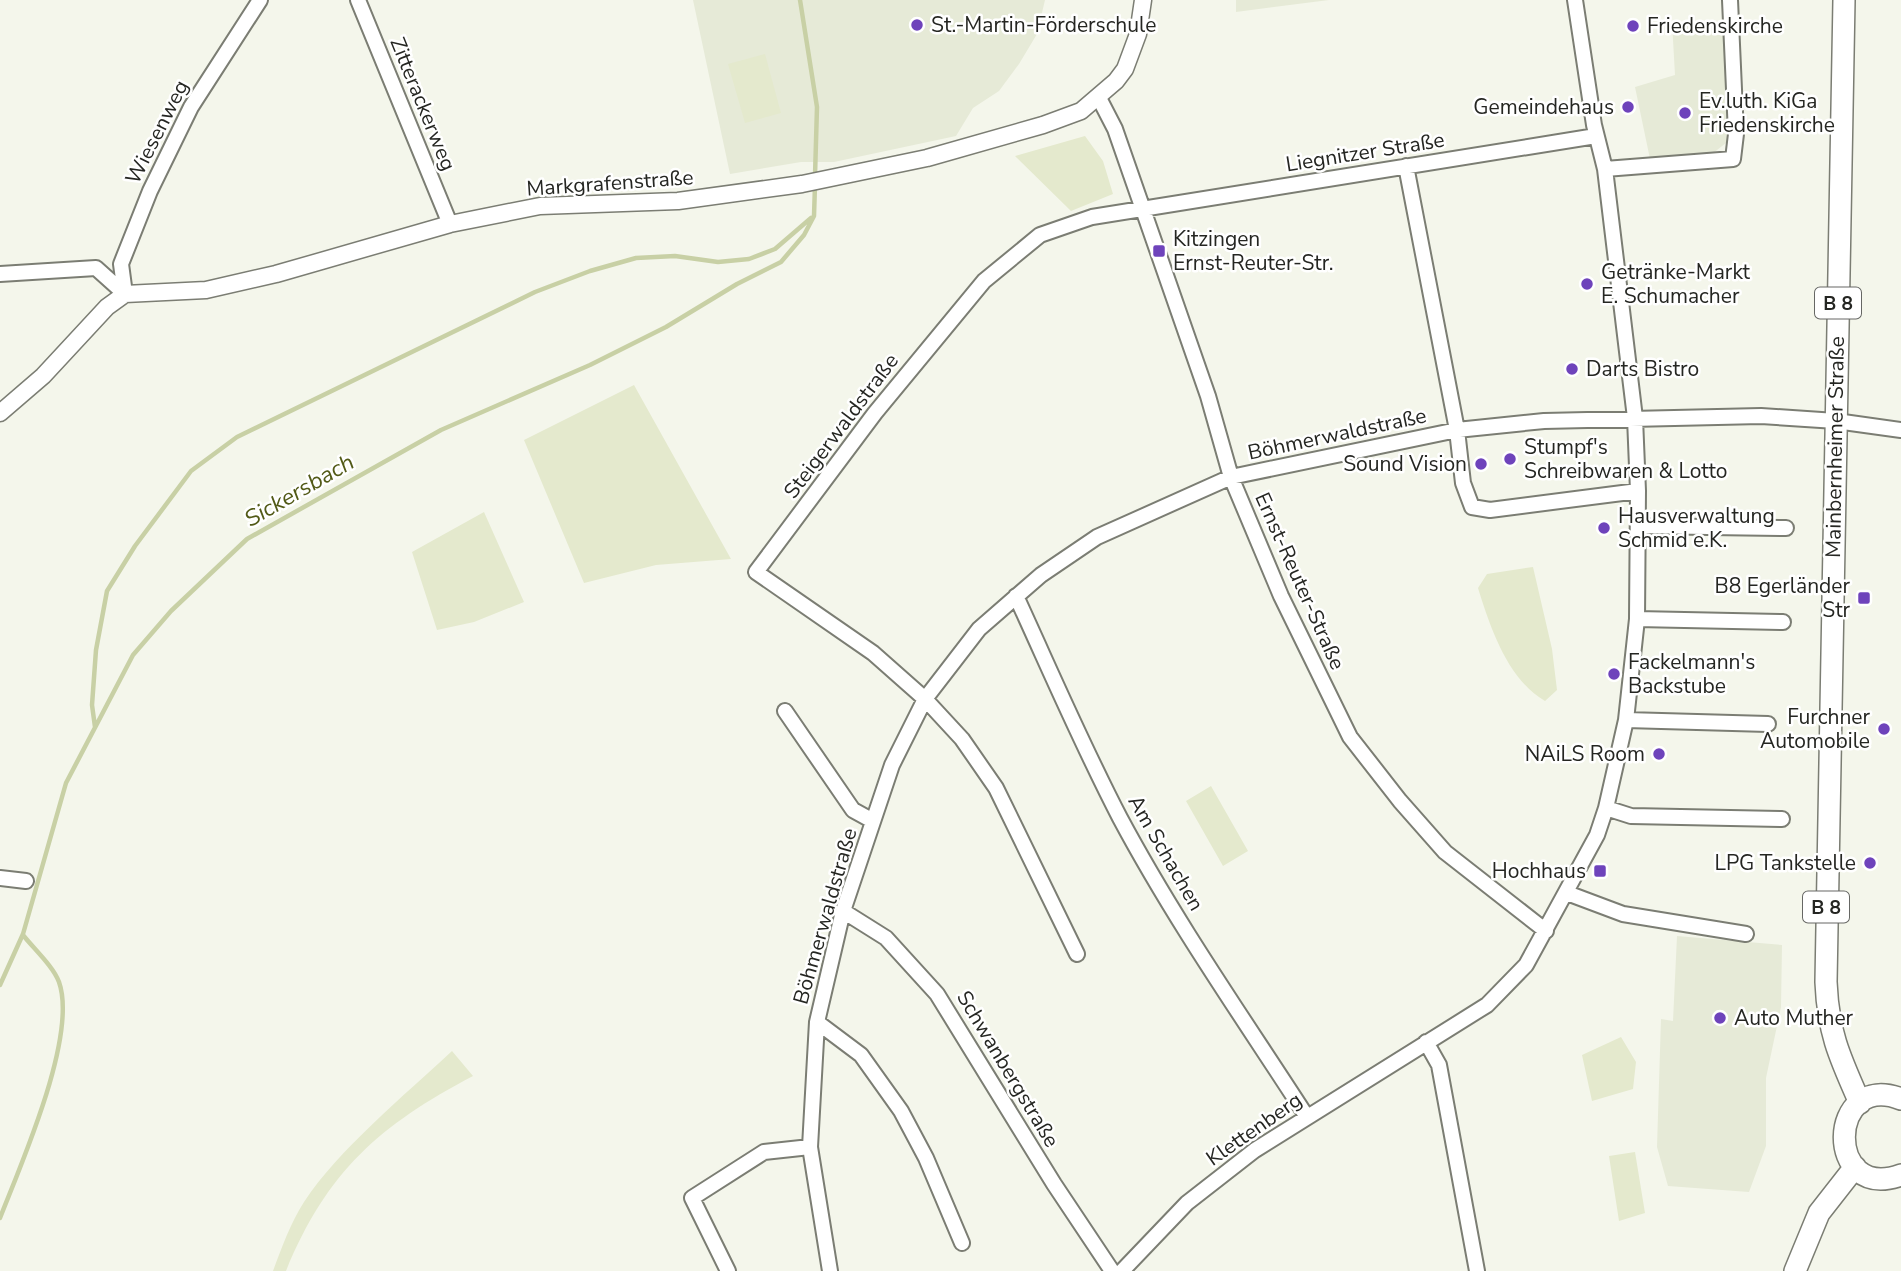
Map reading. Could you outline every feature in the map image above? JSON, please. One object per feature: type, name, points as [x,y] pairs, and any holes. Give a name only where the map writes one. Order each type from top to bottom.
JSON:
[{"type":"main road","name":"Mainbernheimer Straße","points":[[1844,0],[1826,1001],[1837,1053],[1860,1103]]},
{"type":"main road","points":[[1901,1099],[1881,1096],[1860,1103],[1848,1116],[1843,1133],[1845,1151],[1855,1167],[1879,1179],[1901,1175]]},
{"type":"main road","points":[[1795,1271],[1819,1213],[1855,1167]]},
{"type":"street","name":"Wiesenweg","points":[[125,294],[121,264],[150,191],[191,107],[260,0]]},
{"type":"street","name":"Zitterackerweg","points":[[358,0],[450,224]]},
{"type":"street","points":[[1099,99],[1125,69],[1139,34],[1143,0]]},
{"type":"street","name":"Klettenberg","points":[[1122,1271],[1187,1203],[1255,1150],[1487,1005],[1526,965],[1586,859],[1606,808],[1626,720],[1637,619],[1638,491],[1635,418],[1605,169],[1595,130],[1575,0]]},
{"type":"street","points":[[1605,169],[1732,159],[1736,134],[1730,0]]},
{"type":"street","name":"Markgrafenstraße","points":[[125,294],[206,290],[276,274],[450,224],[540,206],[678,201],[827,180],[927,159],[1032,128],[1081,111],[1099,99]]},
{"type":"street","name":"Ernst-Reuter-Straße","points":[[1099,99],[1115,129],[1208,396],[1231,477],[1280,596],[1350,737],[1400,802],[1445,852],[1546,931]]},
{"type":"street","name":"Liegnitzer Straße","points":[[1141,209],[1406,166],[1595,130]]},
{"type":"street","points":[[1406,166],[1457,430],[1463,483],[1472,507],[1490,510],[1638,491]]},
{"type":"street","name":"Steigerwaldstraße","points":[[925,699],[873,653],[757,572],[875,413],[984,281],[1040,235],[1093,217],[1141,209]]},
{"type":"street","points":[[0,274],[96,268],[125,294],[107,307],[43,376],[0,413]]},
{"type":"street","name":"Böhmerwaldstraße","points":[[830,1271],[810,1147],[817,1022],[843,911],[892,765],[925,699],[979,629],[1016,596],[1071,553],[1097,537],[1231,477],[1457,430],[1544,421],[1761,416],[1836,421],[1901,430]]},
{"type":"street","points":[[1638,526],[1786,528]]},
{"type":"street","name":"Am Schachen","points":[[1016,596],[1066,708],[1121,818],[1171,907],[1307,1117]]},
{"type":"street","points":[[1637,619],[1783,622]]},
{"type":"street","points":[[925,699],[962,739],[996,788],[1077,954]]},
{"type":"street","name":"Böhmerwaldstraße","points":[[785,711],[853,810],[873,821]]},
{"type":"street","points":[[1626,720],[1768,724]]},
{"type":"street","points":[[1606,808],[1632,816],[1782,820]]},
{"type":"street","points":[[0,878],[26,881]]},
{"type":"street","points":[[1567,893],[1623,914],[1746,934]]},
{"type":"street","name":"Schwanbergstraße","points":[[843,911],[886,938],[937,993],[1054,1184],[1112,1271]]},
{"type":"street","name":"Böhmerwaldstraße","points":[[817,1022],[861,1055],[901,1111],[926,1158],[961,1242]]},
{"type":"street","points":[[1426,1042],[1439,1065],[1477,1271]]},
{"type":"street","points":[[728,1271],[692,1198],[764,1152],[810,1147]]},
{"type":"shaded area","points":[[693,0],[1045,0],[1037,34],[1019,64],[999,91],[973,108],[956,136],[834,162],[801,162],[730,174]]},
{"type":"shaded area","points":[[1236,0],[1329,0],[1236,12]]},
{"type":"shaded area","name":"Ev.luth. KiGa Friedenskirche","points":[[1724,21],[1731,139],[1712,154],[1650,159],[1635,87],[1675,75],[1672,22]]},
{"type":"shaded area","points":[[765,54],[781,113],[745,123],[728,64]]},
{"type":"shaded area","points":[[1085,136],[1103,161],[1113,194],[1071,211],[1015,156]]},
{"type":"shaded area","points":[[634,385],[731,559],[656,565],[584,583],[524,440]]},
{"type":"shaded area","points":[[484,512],[524,602],[474,622],[437,630],[412,552]]},
{"type":"shaded area","points":[[1533,567],[1552,649],[1557,690],[1545,701],[1521,680],[1502,651],[1478,588],[1487,574]]},
{"type":"shaded area","points":[[1211,786],[1248,851],[1223,866],[1186,801]]},
{"type":"shaded area","points":[[1677,936],[1782,945],[1781,1007],[1766,1078],[1766,1146],[1749,1192],[1668,1186],[1657,1147],[1661,1019],[1673,1021]]},
{"type":"shaded area","points":[[1621,1037],[1636,1062],[1633,1089],[1592,1101],[1582,1055]]},
{"type":"shaded area","points":[[452,1051],[473,1076],[410,1113],[360,1154],[319,1205],[286,1271],[273,1271],[295,1219],[318,1182],[374,1123]]},
{"type":"shaded area","points":[[1635,1152],[1645,1213],[1619,1221],[1609,1156]]},
{"type":"waterway","points":[[800,0],[817,107],[815,176]]},
{"type":"waterway","name":"Sickersbach","points":[[0,985],[23,934],[66,783],[133,655],[171,611],[247,539],[441,430],[590,365],[666,327],[737,284],[781,262],[804,235],[814,216],[815,185]]},
{"type":"waterway","points":[[95,727],[92,705],[96,650],[107,591],[135,546],[191,471],[237,437],[535,292],[590,271],[636,258],[675,256],[718,262],[749,259],[775,249],[811,218]]},
{"type":"waterway","points":[[0,1218],[33,1134],[61,1034],[63,1005],[59,982],[48,964],[23,935]]},
{"type":"place","name":"St.-Martin-Förderschule","points":[[917,25]]},
{"type":"place","name":"Friedenskirche","points":[[1633,26]]},
{"type":"place","name":"Gemeindehaus","points":[[1628,107]]},
{"type":"place","name":"Ev.luth. KiGa Friedenskirche","points":[[1685,113]]},
{"type":"place","name":"Kitzingen Ernst-Reuter-Str.","points":[[1159,251]]},
{"type":"place","name":"Getränke-Markt E. Schumacher","points":[[1587,284]]},
{"type":"place","name":"Darts Bistro","points":[[1572,369]]},
{"type":"place","name":"Stumpf's Schreibwaren & Lotto","points":[[1510,459]]},
{"type":"place","name":"Sound Vision","points":[[1481,464]]},
{"type":"place","name":"Hausverwaltung Schmid e.K.","points":[[1604,528]]},
{"type":"place","name":"B8 Egerländer Str","points":[[1864,598]]},
{"type":"place","name":"Fackelmann's Backstube","points":[[1614,674]]},
{"type":"place","name":"Furchner Automobile","points":[[1884,729]]},
{"type":"place","name":"NAiLS Room","points":[[1659,754]]},
{"type":"place","name":"LPG Tankstelle","points":[[1870,863]]},
{"type":"place","name":"Hochhaus","points":[[1600,871]]},
{"type":"place","name":"Auto Muther","points":[[1720,1018]]}]
